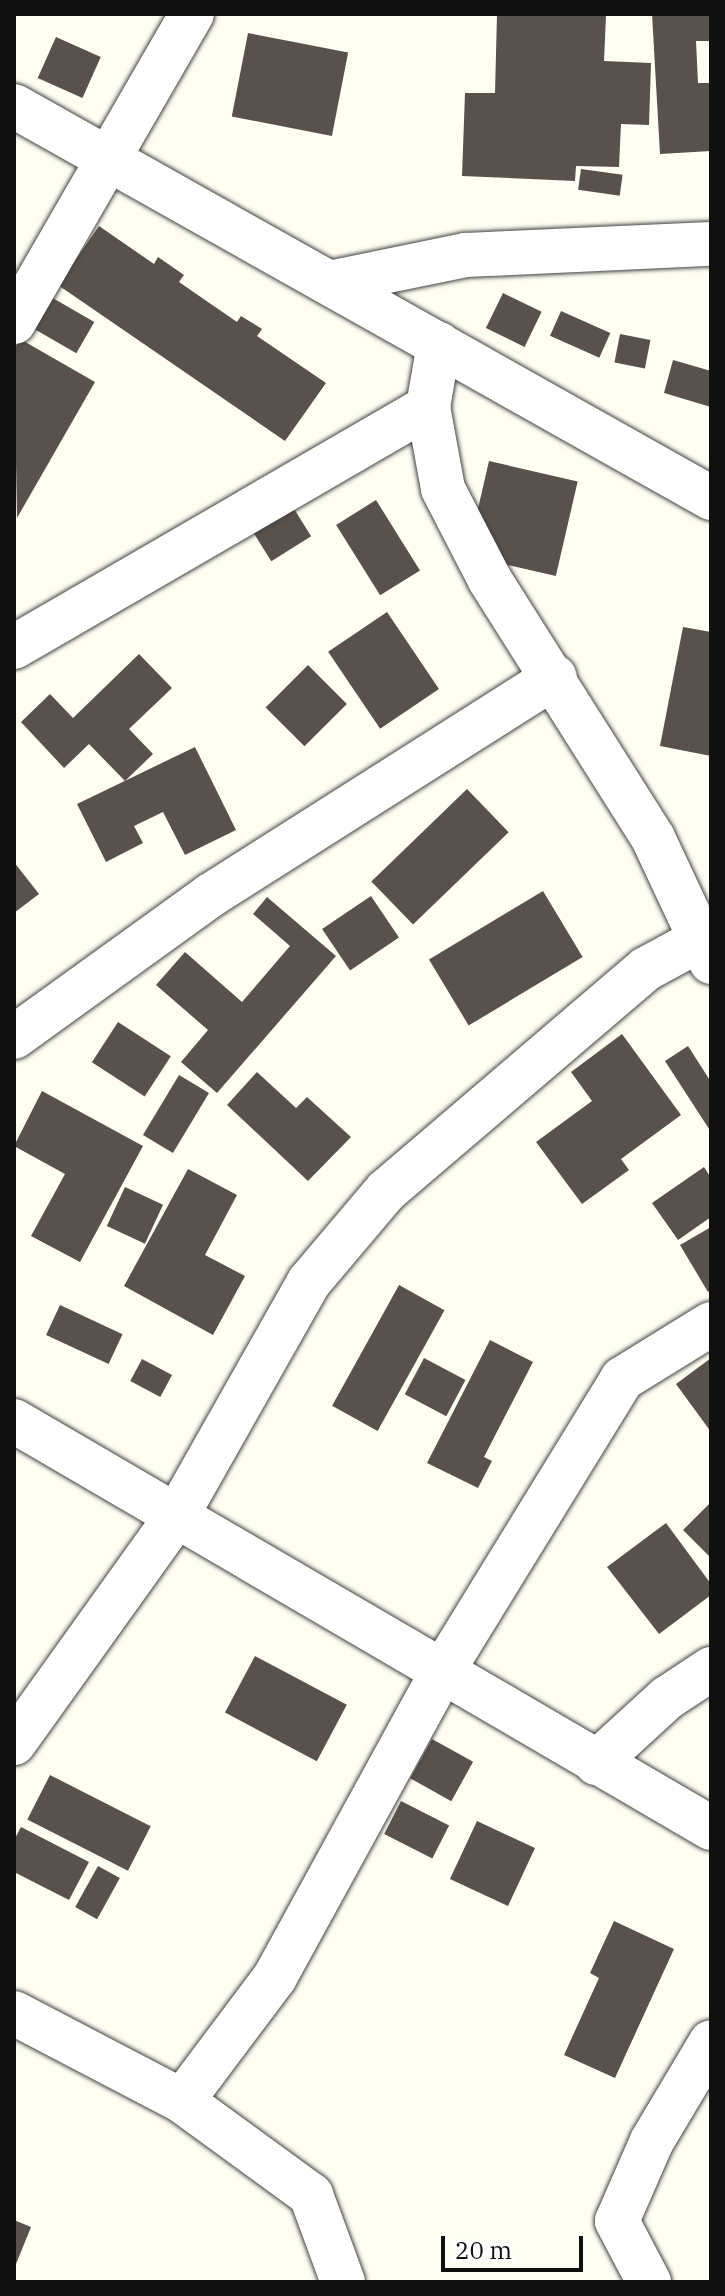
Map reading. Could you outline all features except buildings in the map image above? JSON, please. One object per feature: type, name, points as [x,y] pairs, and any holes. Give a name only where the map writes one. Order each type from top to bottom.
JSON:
[{"type":"street","points":[[14,322],[192,14]]},
{"type":"street","points":[[14,106],[711,498]]},
{"type":"street","points":[[329,283],[466,255],[711,244]]},
{"type":"street","points":[[14,1743],[176,1517],[309,1282],[386,1191],[646,969],[706,951],[653,838],[555,677],[490,580],[443,489],[428,407],[439,344]]},
{"type":"street","points":[[14,647],[428,407]]},
{"type":"street","points":[[14,1037],[211,895],[555,677]]},
{"type":"street","points":[[182,2101],[275,1977],[442,1672],[622,1379],[711,1324]]},
{"type":"street","points":[[14,1421],[711,1828]]},
{"type":"street","points":[[596,1763],[667,1698],[711,1669]]},
{"type":"street","points":[[14,2013],[182,2101],[311,2195],[343,2282]]},
{"type":"street","points":[[649,2282],[617,2221],[652,2141],[711,2042]]}]
